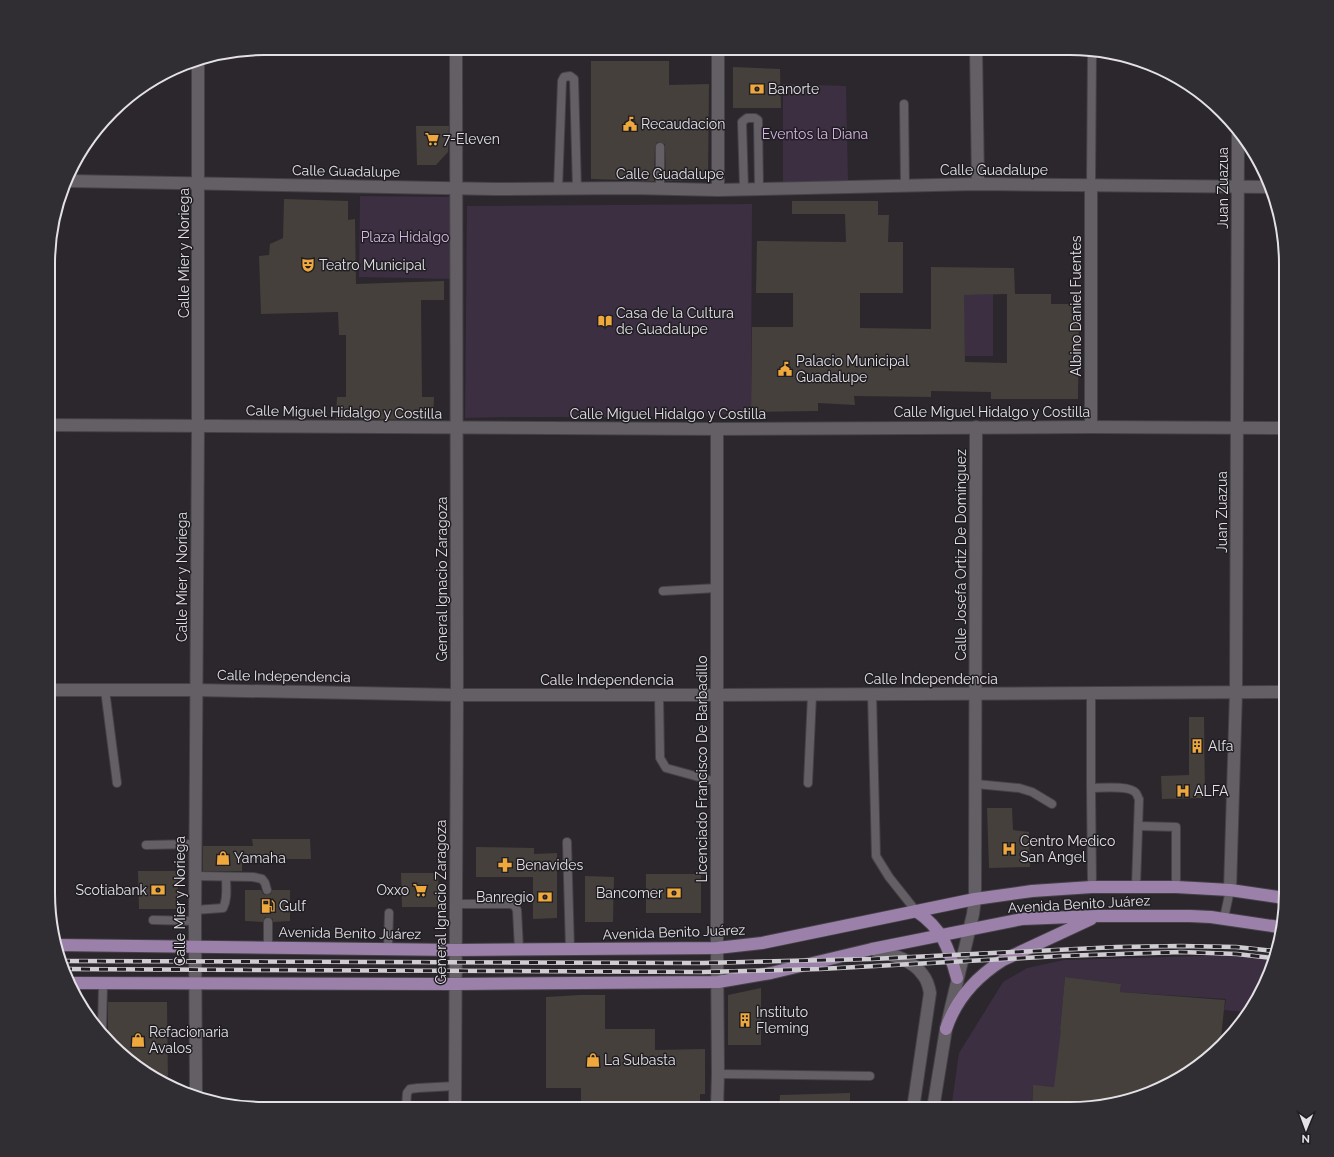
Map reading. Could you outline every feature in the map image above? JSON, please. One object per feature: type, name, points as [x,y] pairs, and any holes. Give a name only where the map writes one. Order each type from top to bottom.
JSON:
[{"type":"main road","name":"Avenida Benito Juárez","points":[[62,945],[456,950],[717,948],[762,943],[974,899],[1032,891],[1136,886],[1230,890],[1279,897]]},
{"type":"main road","points":[[916,912],[926,918],[942,936],[950,954],[957,978]]},
{"type":"main road","name":"Avenida Benito Juárez","points":[[76,983],[455,984],[718,982],[771,973],[872,949],[1022,919],[1097,916],[1190,916],[1224,918],[1276,927]]},
{"type":"main road","points":[[946,1029],[951,1014],[970,986],[990,968],[1040,941],[1097,916]]},
{"type":"street","name":"General Ignacio Zaragoza","points":[[455,1102],[457,695],[456,55]]},
{"type":"street","points":[[718,55],[718,190]]},
{"type":"street","points":[[976,55],[978,184]]},
{"type":"street","name":"Calle Mier y Noriega","points":[[196,1091],[195,876],[199,183],[198,66]]},
{"type":"street","name":"Juan Zuazua","points":[[1230,890],[1236,692],[1238,140]]},
{"type":"street","name":"Calle Guadalupe","points":[[72,181],[457,188],[660,188],[718,190],[978,184],[1264,187]]},
{"type":"street","name":"Albino Daniel Fuentes","points":[[1091,185],[1091,427]]},
{"type":"street","name":"Calle Miguel Hidalgo y Costilla","points":[[55,425],[717,429],[976,427],[1279,428]]},
{"type":"street","name":"Calle Josefa Ortiz De Domínguez","points":[[934,1102],[946,1029],[957,978],[970,929],[974,899],[976,784],[976,427]]},
{"type":"street","name":"Licenciado Francisco De Barbadillo","points":[[717,429],[717,1102]]},
{"type":"street","name":"Calle Independencia","points":[[55,690],[196,690],[457,695],[812,695],[1279,692]]},
{"type":"street","points":[[872,949],[908,961],[923,974],[927,982],[930,993],[914,1102]]},
{"type":"lane","points":[[1091,185],[1092,56]]},
{"type":"lane","points":[[558,189],[562,81],[564,77],[570,76],[574,79],[577,189]]},
{"type":"lane","points":[[904,104],[905,186]]},
{"type":"lane","points":[[744,189],[742,122],[747,118],[755,118],[758,120],[759,189]]},
{"type":"lane","points":[[660,147],[660,188]]},
{"type":"lane","points":[[663,591],[717,588]]},
{"type":"lane","points":[[104,690],[117,784]]},
{"type":"lane","points":[[1090,693],[1092,887]]},
{"type":"lane","points":[[872,694],[876,856],[889,877],[916,912]]},
{"type":"lane","points":[[659,695],[660,758],[666,768],[717,782]]},
{"type":"lane","points":[[808,783],[812,695]]},
{"type":"lane","points":[[976,784],[1019,788],[1032,792],[1052,804]]},
{"type":"lane","points":[[1091,788],[1125,788],[1136,792],[1138,799],[1136,886]]},
{"type":"lane","points":[[1138,826],[1176,827],[1176,887]]},
{"type":"lane","points":[[568,842],[570,950]]},
{"type":"lane","points":[[146,845],[196,844]]},
{"type":"lane","points":[[195,876],[253,877],[262,879],[267,890]]},
{"type":"lane","points":[[153,920],[195,915],[223,908],[226,896],[226,877]]},
{"type":"lane","points":[[1224,918],[1230,890]]},
{"type":"lane","points":[[456,904],[514,905],[517,910],[519,949]]},
{"type":"lane","points":[[388,949],[389,913]]},
{"type":"lane","points":[[268,922],[268,947]]},
{"type":"lane","points":[[102,1025],[104,983]]},
{"type":"lane","points":[[718,1074],[870,1076]]},
{"type":"lane","points":[[406,1102],[407,1093],[410,1089],[455,1086]]},
{"type":"green space","name":"Eventos la Diana","points":[[783,84],[846,86],[848,181],[783,182]]},
{"type":"green space","name":"Plaza Hidalgo","points":[[360,196],[451,197],[450,279],[359,277]]},
{"type":"green space","points":[[752,204],[751,412],[694,417],[465,418],[467,206]]},
{"type":"green space","points":[[993,294],[993,356],[965,356],[963,295]]},
{"type":"green space","points":[[1269,954],[1263,973],[1242,1012],[1224,1010],[1226,999],[1120,992],[1121,984],[1065,977],[1060,1030],[1080,1033],[1054,1087],[1033,1086],[1032,1102],[952,1102],[959,1053],[1003,982],[1027,968],[1064,960]]},
{"type":"building","name":"Recaudacion","points":[[591,61],[669,61],[669,85],[709,84],[708,180],[666,181],[665,144],[660,142],[657,142],[655,147],[654,181],[591,179]]},
{"type":"building","name":"Banorte","points":[[733,67],[780,69],[781,108],[733,108]]},
{"type":"building","name":"7-Eleven","points":[[416,126],[449,126],[448,152],[436,165],[417,165]]},
{"type":"building","points":[[284,199],[348,201],[348,220],[355,219],[356,284],[444,281],[444,300],[421,300],[422,397],[434,397],[433,420],[336,419],[337,397],[346,397],[346,335],[339,335],[338,312],[261,314],[259,256],[269,255],[270,244],[283,238]]},
{"type":"building","points":[[792,201],[878,201],[878,215],[889,215],[888,242],[903,242],[903,293],[860,293],[860,328],[931,329],[931,267],[1014,268],[1015,294],[1051,294],[1051,304],[1079,304],[1078,399],[991,399],[991,392],[931,391],[931,397],[854,396],[855,405],[818,403],[818,411],[751,412],[752,327],[793,327],[793,293],[756,293],[757,241],[846,242],[845,214],[792,214]],"holes":[[[1007,294],[1007,363],[965,362],[964,295]]]},
{"type":"building","name":"Alfa","points":[[1189,717],[1204,717],[1205,798],[1162,799],[1161,776],[1189,775]]},
{"type":"building","name":"Centro Medico San Angel","points":[[987,808],[1012,808],[1013,830],[1029,832],[1030,867],[989,868]]},
{"type":"building","points":[[252,839],[310,839],[311,859],[242,859],[242,871],[203,871],[203,846],[253,846]]},
{"type":"building","points":[[476,847],[534,848],[534,854],[557,853],[557,918],[533,919],[533,877],[476,877]]},
{"type":"building","name":"Scotiabank","points":[[138,871],[178,871],[178,909],[139,909]]},
{"type":"building","name":"Oxxo","points":[[401,873],[438,873],[439,907],[402,907]]},
{"type":"building","name":"Bancomer","points":[[646,874],[701,874],[701,913],[646,913]]},
{"type":"building","points":[[585,876],[614,877],[613,922],[585,922]]},
{"type":"building","name":"Gulf","points":[[245,890],[261,890],[263,894],[266,895],[271,894],[272,890],[290,890],[290,921],[273,922],[273,919],[265,917],[263,922],[245,921]]},
{"type":"building","points":[[1065,977],[1121,984],[1120,992],[1225,1000],[1221,1038],[1197,1059],[1174,1074],[1137,1091],[1110,1098],[1083,1102],[1032,1102],[1033,1085],[1054,1087]]},
{"type":"building","name":"Instituto Fleming","points":[[761,988],[761,1045],[728,1045],[728,995]]},
{"type":"building","points":[[605,995],[605,1029],[655,1029],[655,1050],[705,1049],[705,1094],[700,1094],[700,1102],[581,1102],[581,1088],[546,1088],[546,997]]},
{"type":"building","name":"Refacionaria Avalos","points":[[108,1002],[167,1002],[168,1078],[137,1059],[116,1041],[108,1031]]},
{"type":"building","points":[[850,1093],[850,1102],[780,1102],[780,1095]]},
{"type":"railway","points":[[66,961],[703,963],[872,959],[1117,947],[1236,947],[1271,951]]},
{"type":"railway","points":[[69,969],[703,972],[820,969],[1060,956],[1181,952],[1237,954],[1269,958]]},
{"type":"place","name":"Banorte","points":[[757,89]]},
{"type":"place","name":"Recaudacion","points":[[630,124]]},
{"type":"place","name":"7-Eleven","points":[[432,139]]},
{"type":"place","name":"Teatro Municipal","points":[[308,265]]},
{"type":"place","name":"Casa de la Cultura de Guadalupe","points":[[605,321]]},
{"type":"place","name":"Palacio Municipal Guadalupe","points":[[785,369]]},
{"type":"place","name":"Alfa","points":[[1197,746]]},
{"type":"place","name":"ALFA","points":[[1183,791]]},
{"type":"place","name":"Centro Medico San Angel","points":[[1009,849]]},
{"type":"place","name":"Yamaha","points":[[223,858]]},
{"type":"place","name":"Benavides","points":[[505,865]]},
{"type":"place","name":"Scotiabank","points":[[158,890]]},
{"type":"place","name":"Oxxo","points":[[420,890]]},
{"type":"place","name":"Bancomer","points":[[674,893]]},
{"type":"place","name":"Banregio","points":[[545,897]]},
{"type":"place","name":"Gulf","points":[[268,906]]},
{"type":"place","name":"Instituto Fleming","points":[[745,1020]]},
{"type":"place","name":"Refacionaria Avalos","points":[[138,1040]]},
{"type":"place","name":"La Subasta","points":[[593,1060]]}]
